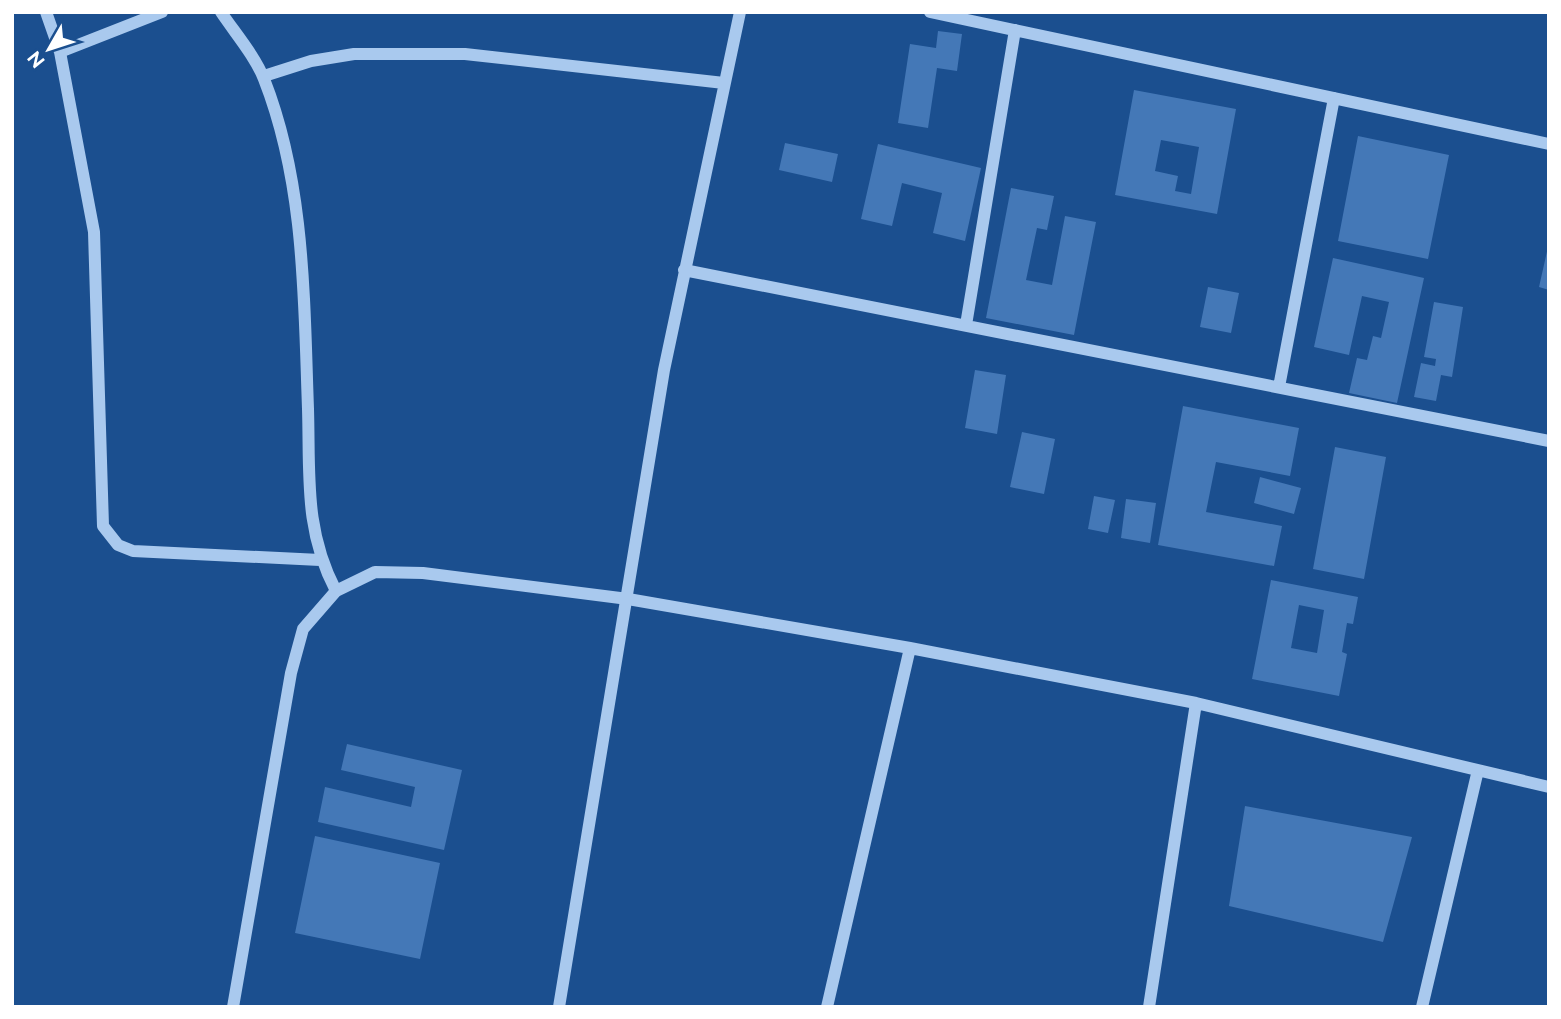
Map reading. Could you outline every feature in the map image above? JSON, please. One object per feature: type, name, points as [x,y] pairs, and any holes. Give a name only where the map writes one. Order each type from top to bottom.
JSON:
[{"type":"street","points":[[46,12],[60,52],[94,232],[103,526],[118,545],[134,551],[320,560]]},
{"type":"street","points":[[60,52],[162,12]]},
{"type":"street","points":[[221,12],[264,76],[290,161],[304,309],[312,524],[320,560],[336,591]]},
{"type":"street","points":[[559,1007],[664,370],[740,12]]},
{"type":"street","points":[[930,12],[1549,144]]},
{"type":"street","points":[[966,325],[1015,30]]},
{"type":"street","points":[[264,76],[311,61],[354,54],[465,54],[724,83]]},
{"type":"street","points":[[1279,387],[1334,98]]},
{"type":"street","points":[[684,270],[1549,441]]},
{"type":"street","points":[[233,1007],[291,673],[303,629],[336,591],[375,572],[423,573],[628,599],[910,648],[1196,703],[1549,787]]},
{"type":"street","points":[[827,1007],[910,648]]},
{"type":"street","points":[[1149,1007],[1196,703]]},
{"type":"street","points":[[1422,1007],[1478,770]]},
{"type":"building","points":[[938,31],[962,34],[957,71],[937,68],[928,128],[898,123],[910,44],[936,48]]},
{"type":"building","points":[[1134,90],[1236,109],[1217,214],[1115,195]],"holes":[[[1161,140],[1199,147],[1191,194],[1175,191],[1178,176],[1155,171]]]},
{"type":"building","points":[[1358,136],[1449,155],[1428,259],[1338,241]]},
{"type":"building","points":[[785,143],[838,154],[832,182],[779,170]]},
{"type":"building","points":[[878,144],[981,168],[965,241],[933,233],[942,193],[902,183],[892,226],[861,219]]},
{"type":"building","points":[[1011,188],[1054,196],[1047,230],[1037,228],[1026,280],[1052,285],[1065,216],[1096,222],[1074,335],[986,318]]},
{"type":"building","points":[[1549,247],[1549,290],[1539,287]]},
{"type":"building","points":[[1333,258],[1424,278],[1397,403],[1349,393],[1357,358],[1367,360],[1373,336],[1381,338],[1389,302],[1362,296],[1349,355],[1314,347]]},
{"type":"building","points":[[1208,287],[1239,293],[1231,333],[1200,327]]},
{"type":"building","points":[[1434,302],[1463,307],[1452,377],[1441,375],[1436,401],[1414,397],[1421,363],[1435,366],[1436,359],[1424,357]]},
{"type":"building","points":[[975,370],[1006,375],[997,434],[965,428]]},
{"type":"building","points":[[1183,406],[1299,428],[1290,476],[1216,462],[1206,512],[1282,526],[1274,566],[1158,545]]},
{"type":"building","points":[[1022,432],[1055,439],[1044,494],[1010,487]]},
{"type":"building","points":[[1335,447],[1386,457],[1364,579],[1313,569]]},
{"type":"building","points":[[1260,477],[1301,488],[1294,514],[1254,503]]},
{"type":"building","points":[[1094,496],[1115,500],[1108,533],[1088,529]]},
{"type":"building","points":[[1126,499],[1156,503],[1150,543],[1121,538]]},
{"type":"building","points":[[1271,580],[1358,597],[1353,624],[1347,623],[1342,652],[1347,654],[1339,696],[1252,679]],"holes":[[[1299,605],[1324,610],[1317,653],[1291,648]]]},
{"type":"building","points":[[347,744],[462,770],[444,850],[318,822],[325,787],[411,807],[415,787],[341,770]]},
{"type":"building","points":[[1245,806],[1412,837],[1383,942],[1229,906]]},
{"type":"building","points":[[315,836],[440,863],[420,959],[295,933]]}]
